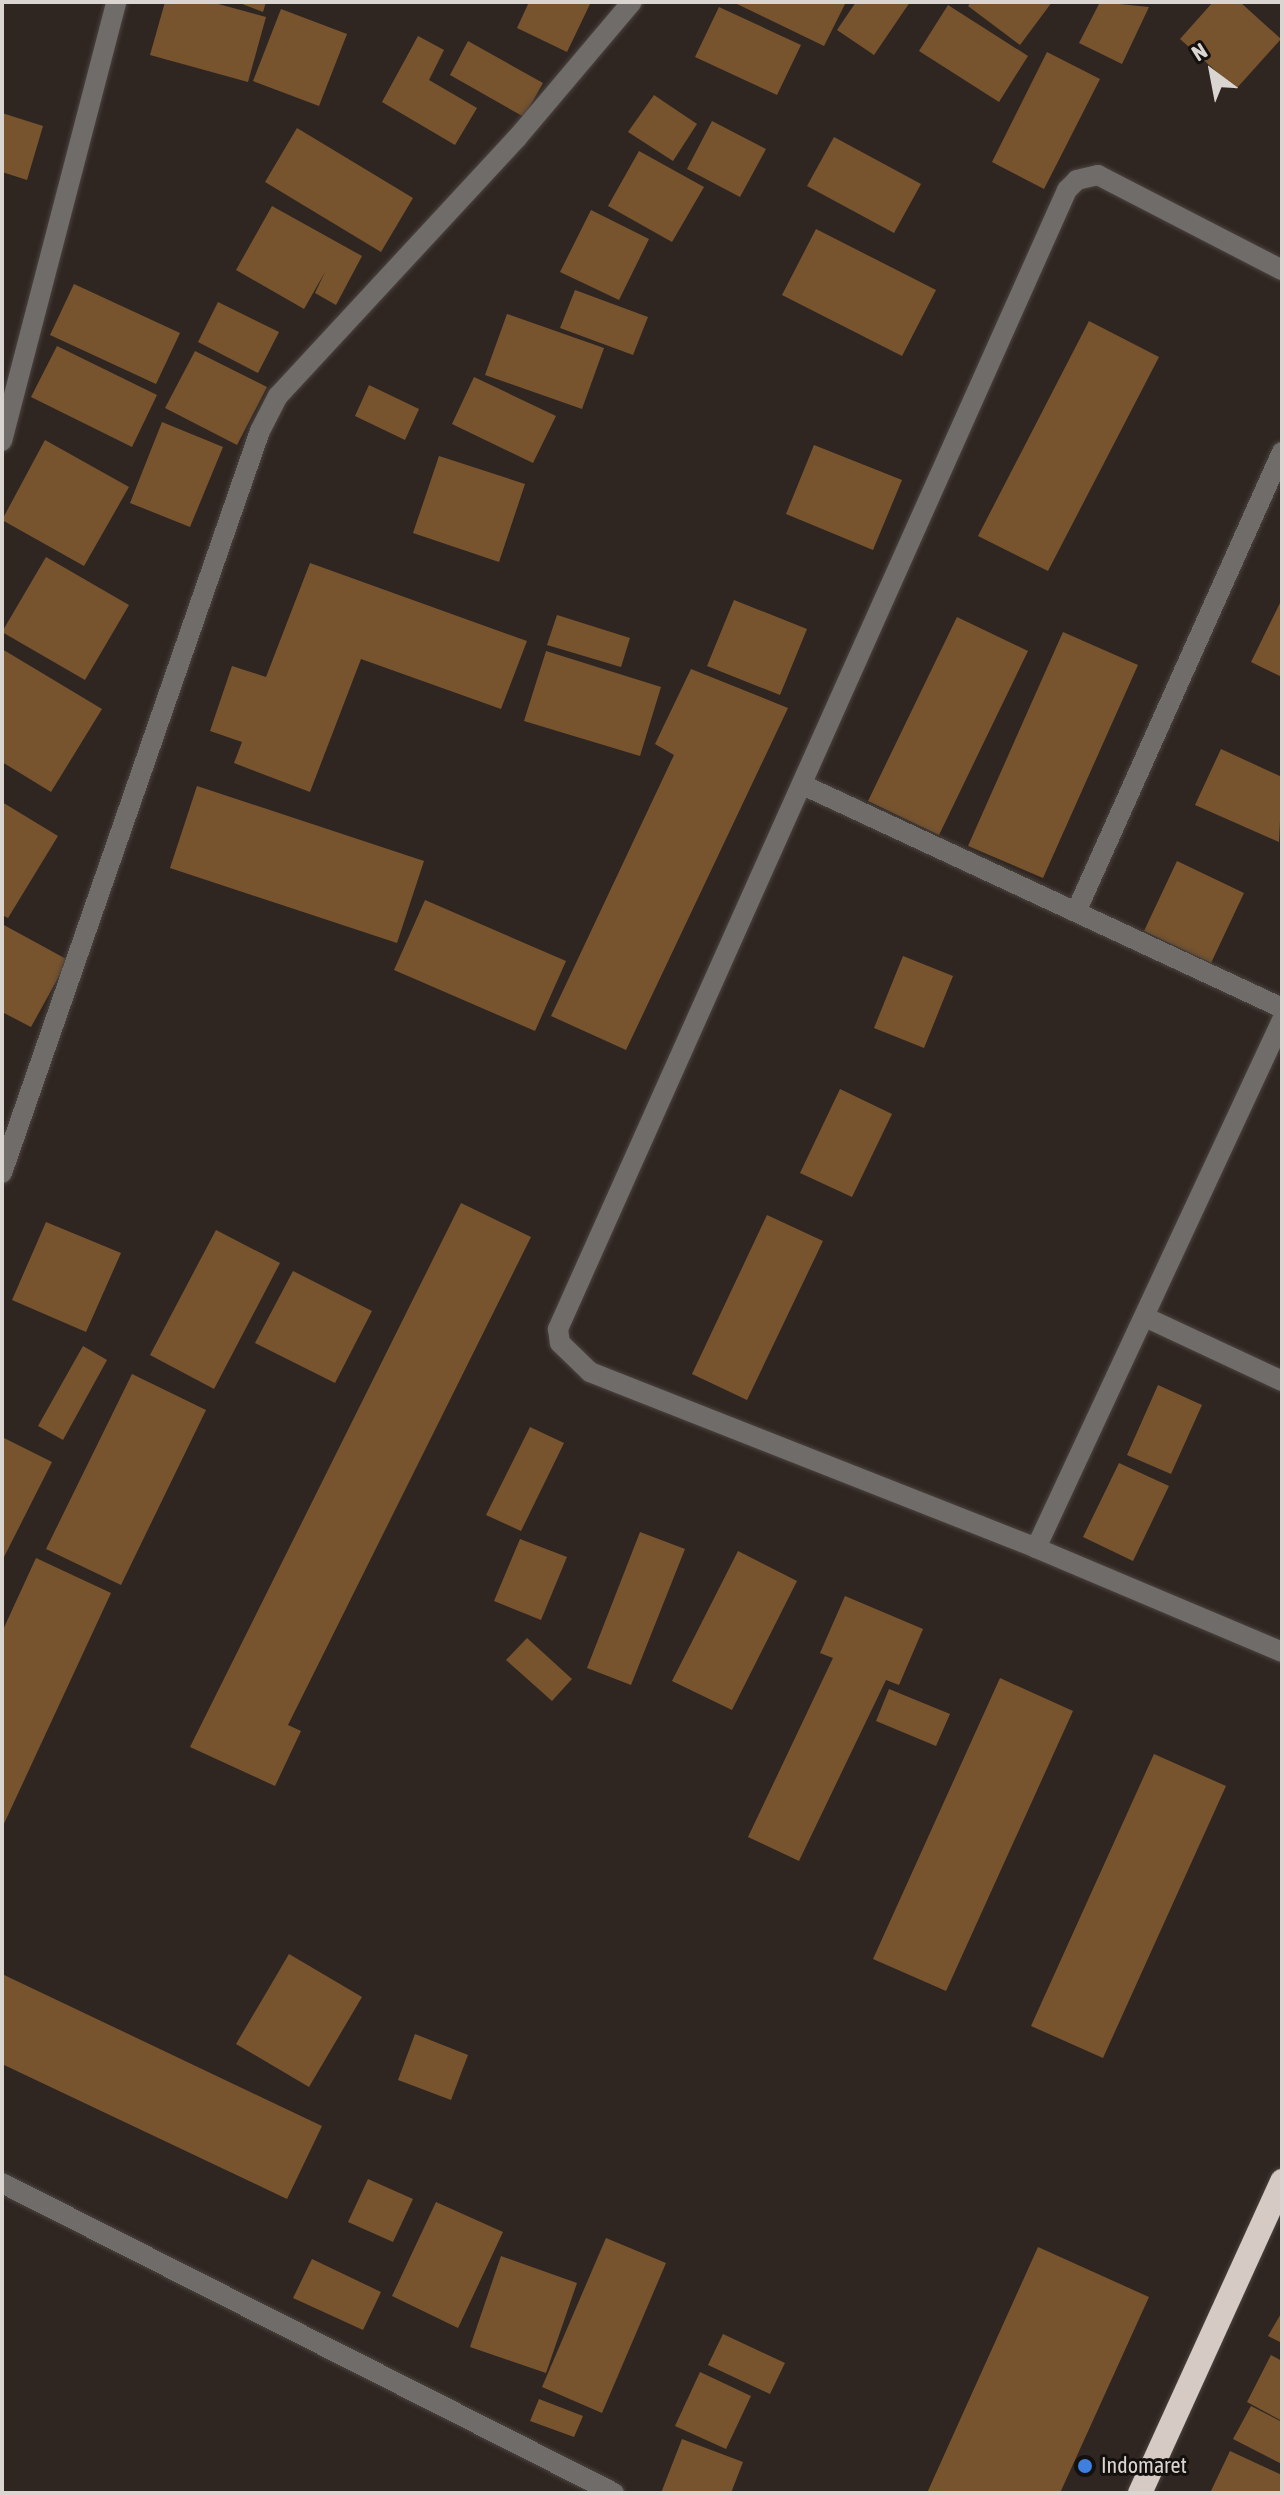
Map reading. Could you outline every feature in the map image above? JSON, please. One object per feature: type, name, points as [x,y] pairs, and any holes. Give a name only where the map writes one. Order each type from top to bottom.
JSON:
[{"type":"highway","points":[[1140,2493],[1282,2181]]},
{"type":"street","points":[[2,441],[116,2]]},
{"type":"street","points":[[2,1173],[260,431],[278,396],[517,138],[632,2]]},
{"type":"street","points":[[1282,270],[1098,175],[1077,180],[1067,190],[803,785],[563,1309],[560,1343],[590,1372],[1036,1548],[1282,1652]]},
{"type":"street","points":[[1076,912],[1282,452]]},
{"type":"street","points":[[803,785],[1282,1008]]},
{"type":"street","points":[[1036,1548],[1282,1020]]},
{"type":"street","points":[[1145,1317],[1282,1381]]},
{"type":"street","points":[[2,2183],[614,2493]]},
{"type":"building","points":[[165,2],[211,2],[266,17],[248,82],[150,55]]},
{"type":"building","points":[[237,2],[266,2],[263,12]]},
{"type":"building","points":[[529,2],[591,2],[567,52],[517,28]]},
{"type":"building","points":[[733,2],[846,2],[824,46]]},
{"type":"building","points":[[856,2],[910,2],[874,55],[837,30]]},
{"type":"building","points":[[971,2],[1052,2],[1020,45],[968,6]]},
{"type":"building","points":[[1100,2],[1149,7],[1122,64],[1079,43]]},
{"type":"building","points":[[1213,2],[1240,2],[1281,39],[1236,89],[1180,39]]},
{"type":"building","points":[[948,5],[1028,56],[999,102],[919,51]]},
{"type":"building","points":[[719,7],[801,45],[777,95],[695,57]]},
{"type":"building","points":[[281,9],[347,34],[319,106],[253,81]]},
{"type":"building","points":[[418,36],[444,50],[429,80],[477,108],[455,145],[382,102]]},
{"type":"building","points":[[468,41],[543,83],[524,117],[450,75]]},
{"type":"building","points":[[1047,52],[1100,79],[1044,189],[992,162]]},
{"type":"building","points":[[654,95],[697,124],[673,161],[628,132]]},
{"type":"building","points":[[2,113],[43,126],[27,180],[2,172]]},
{"type":"building","points":[[712,121],[766,149],[740,197],[687,169]]},
{"type":"building","points":[[297,128],[413,198],[381,252],[265,182]]},
{"type":"building","points":[[834,137],[921,184],[894,233],[807,186]]},
{"type":"building","points":[[639,151],[704,187],[672,242],[608,206]]},
{"type":"building","points":[[272,206],[362,256],[336,305],[315,293],[325,272],[304,309],[236,270]]},
{"type":"building","points":[[591,210],[649,239],[619,300],[560,272]]},
{"type":"building","points":[[816,229],[936,290],[902,356],[782,295]]},
{"type":"building","points":[[74,284],[180,333],[156,384],[50,335]]},
{"type":"building","points":[[575,290],[648,317],[633,355],[560,328]]},
{"type":"building","points":[[218,302],[279,332],[258,373],[198,342]]},
{"type":"building","points":[[507,314],[604,348],[582,409],[485,375]]},
{"type":"building","points":[[1089,321],[1159,357],[1048,571],[978,536]]},
{"type":"building","points":[[57,346],[157,395],[132,447],[31,397]]},
{"type":"building","points":[[195,351],[267,387],[237,445],[165,408]]},
{"type":"building","points":[[474,377],[556,416],[533,463],[452,424]]},
{"type":"building","points":[[369,385],[419,409],[405,440],[355,416]]},
{"type":"building","points":[[162,422],[223,447],[190,527],[130,503]]},
{"type":"building","points":[[45,440],[129,487],[84,566],[2,520]]},
{"type":"building","points":[[814,445],[902,480],[873,550],[786,514]]},
{"type":"building","points":[[439,456],[525,484],[499,562],[413,533]]},
{"type":"building","points":[[46,557],[129,605],[85,680],[2,632]]},
{"type":"building","points":[[310,563],[527,641],[501,709],[361,659],[310,792],[234,763],[242,742],[210,731],[232,666],[266,677]]},
{"type":"building","points":[[1282,599],[1282,677],[1251,662]]},
{"type":"building","points":[[734,600],[807,629],[780,695],[707,666]]},
{"type":"building","points":[[557,615],[630,638],[621,667],[547,645]]},
{"type":"building","points":[[957,617],[1028,651],[939,835],[868,801]]},
{"type":"building","points":[[1063,632],[1138,665],[1043,878],[968,846]]},
{"type":"building","points":[[2,649],[102,709],[51,792],[2,762]]},
{"type":"building","points":[[546,651],[661,687],[640,756],[524,721]]},
{"type":"building","points":[[691,669],[788,708],[626,1050],[551,1016],[674,755],[655,744]]},
{"type":"building","points":[[1221,749],[1282,777],[1279,842],[1195,805]]},
{"type":"building","points":[[197,786],[424,861],[397,943],[170,868]]},
{"type":"building","points":[[2,802],[58,836],[8,918],[2,915]]},
{"type":"building","points":[[1177,861],[1244,893],[1211,963],[1144,931]]},
{"type":"building","points":[[425,900],[566,961],[535,1031],[394,970]]},
{"type":"building","points":[[2,924],[68,960],[31,1027],[2,1012]]},
{"type":"building","points":[[903,956],[953,976],[924,1048],[874,1028]]},
{"type":"building","points":[[840,1089],[892,1114],[852,1197],[800,1173]]},
{"type":"building","points":[[461,1203],[531,1237],[288,1725],[301,1731],[275,1786],[190,1747]]},
{"type":"building","points":[[767,1215],[823,1241],[747,1400],[692,1374]]},
{"type":"building","points":[[46,1222],[121,1253],[86,1332],[12,1300]]},
{"type":"building","points":[[216,1230],[280,1263],[214,1389],[150,1355]]},
{"type":"building","points":[[293,1271],[372,1311],[335,1383],[255,1343]]},
{"type":"building","points":[[83,1346],[107,1360],[63,1440],[38,1426]]},
{"type":"building","points":[[132,1374],[206,1410],[121,1585],[46,1549]]},
{"type":"building","points":[[1158,1385],[1202,1405],[1171,1474],[1127,1455]]},
{"type":"building","points":[[530,1427],[564,1443],[521,1531],[486,1515]]},
{"type":"building","points":[[2,1437],[52,1462],[2,1561]]},
{"type":"building","points":[[1119,1463],[1169,1486],[1133,1561],[1083,1537]]},
{"type":"building","points":[[640,1532],[685,1549],[631,1685],[587,1668]]},
{"type":"building","points":[[520,1539],[567,1557],[541,1620],[494,1601]]},
{"type":"building","points":[[738,1551],[797,1581],[732,1710],[672,1681]]},
{"type":"building","points":[[36,1558],[111,1593],[2,1828],[2,1632]]},
{"type":"building","points":[[845,1596],[923,1629],[899,1685],[886,1680],[799,1861],[748,1837],[833,1658],[820,1653]]},
{"type":"building","points":[[527,1638],[572,1679],[552,1701],[506,1660]]},
{"type":"building","points":[[1000,1678],[1073,1711],[946,1991],[873,1959]]},
{"type":"building","points":[[889,1689],[950,1714],[936,1746],[876,1721]]},
{"type":"building","points":[[1154,1754],[1226,1786],[1103,2058],[1031,2026]]},
{"type":"building","points":[[289,1954],[362,1997],[309,2087],[236,2044]]},
{"type":"building","points":[[2,1974],[322,2126],[287,2199],[2,2064]]},
{"type":"building","points":[[415,2034],[468,2055],[451,2100],[398,2080]]},
{"type":"building","points":[[368,2179],[413,2199],[393,2242],[348,2222]]},
{"type":"building","points":[[436,2202],[503,2232],[458,2328],[392,2296]]},
{"type":"building","points":[[606,2238],[666,2263],[602,2413],[542,2387]]},
{"type":"building","points":[[1038,2247],[1149,2297],[1060,2493],[927,2493]]},
{"type":"building","points":[[501,2256],[577,2283],[546,2373],[470,2347]]},
{"type":"building","points":[[312,2259],[381,2292],[363,2330],[293,2298]]},
{"type":"building","points":[[1282,2312],[1282,2343],[1268,2336]]},
{"type":"building","points":[[723,2334],[785,2363],[770,2394],[708,2365]]},
{"type":"building","points":[[1271,2355],[1282,2361],[1282,2421],[1247,2402]]},
{"type":"building","points":[[700,2372],[751,2396],[726,2449],[675,2426]]},
{"type":"building","points":[[539,2399],[583,2416],[574,2437],[530,2421]]},
{"type":"building","points":[[1251,2406],[1282,2422],[1282,2464],[1233,2439]]},
{"type":"building","points":[[682,2439],[743,2462],[731,2493],[661,2493]]},
{"type":"building","points":[[1230,2451],[1282,2475],[1282,2493],[1210,2493]]},
{"type":"place","name":"Indomaret","points":[[1085,2466]]}]
